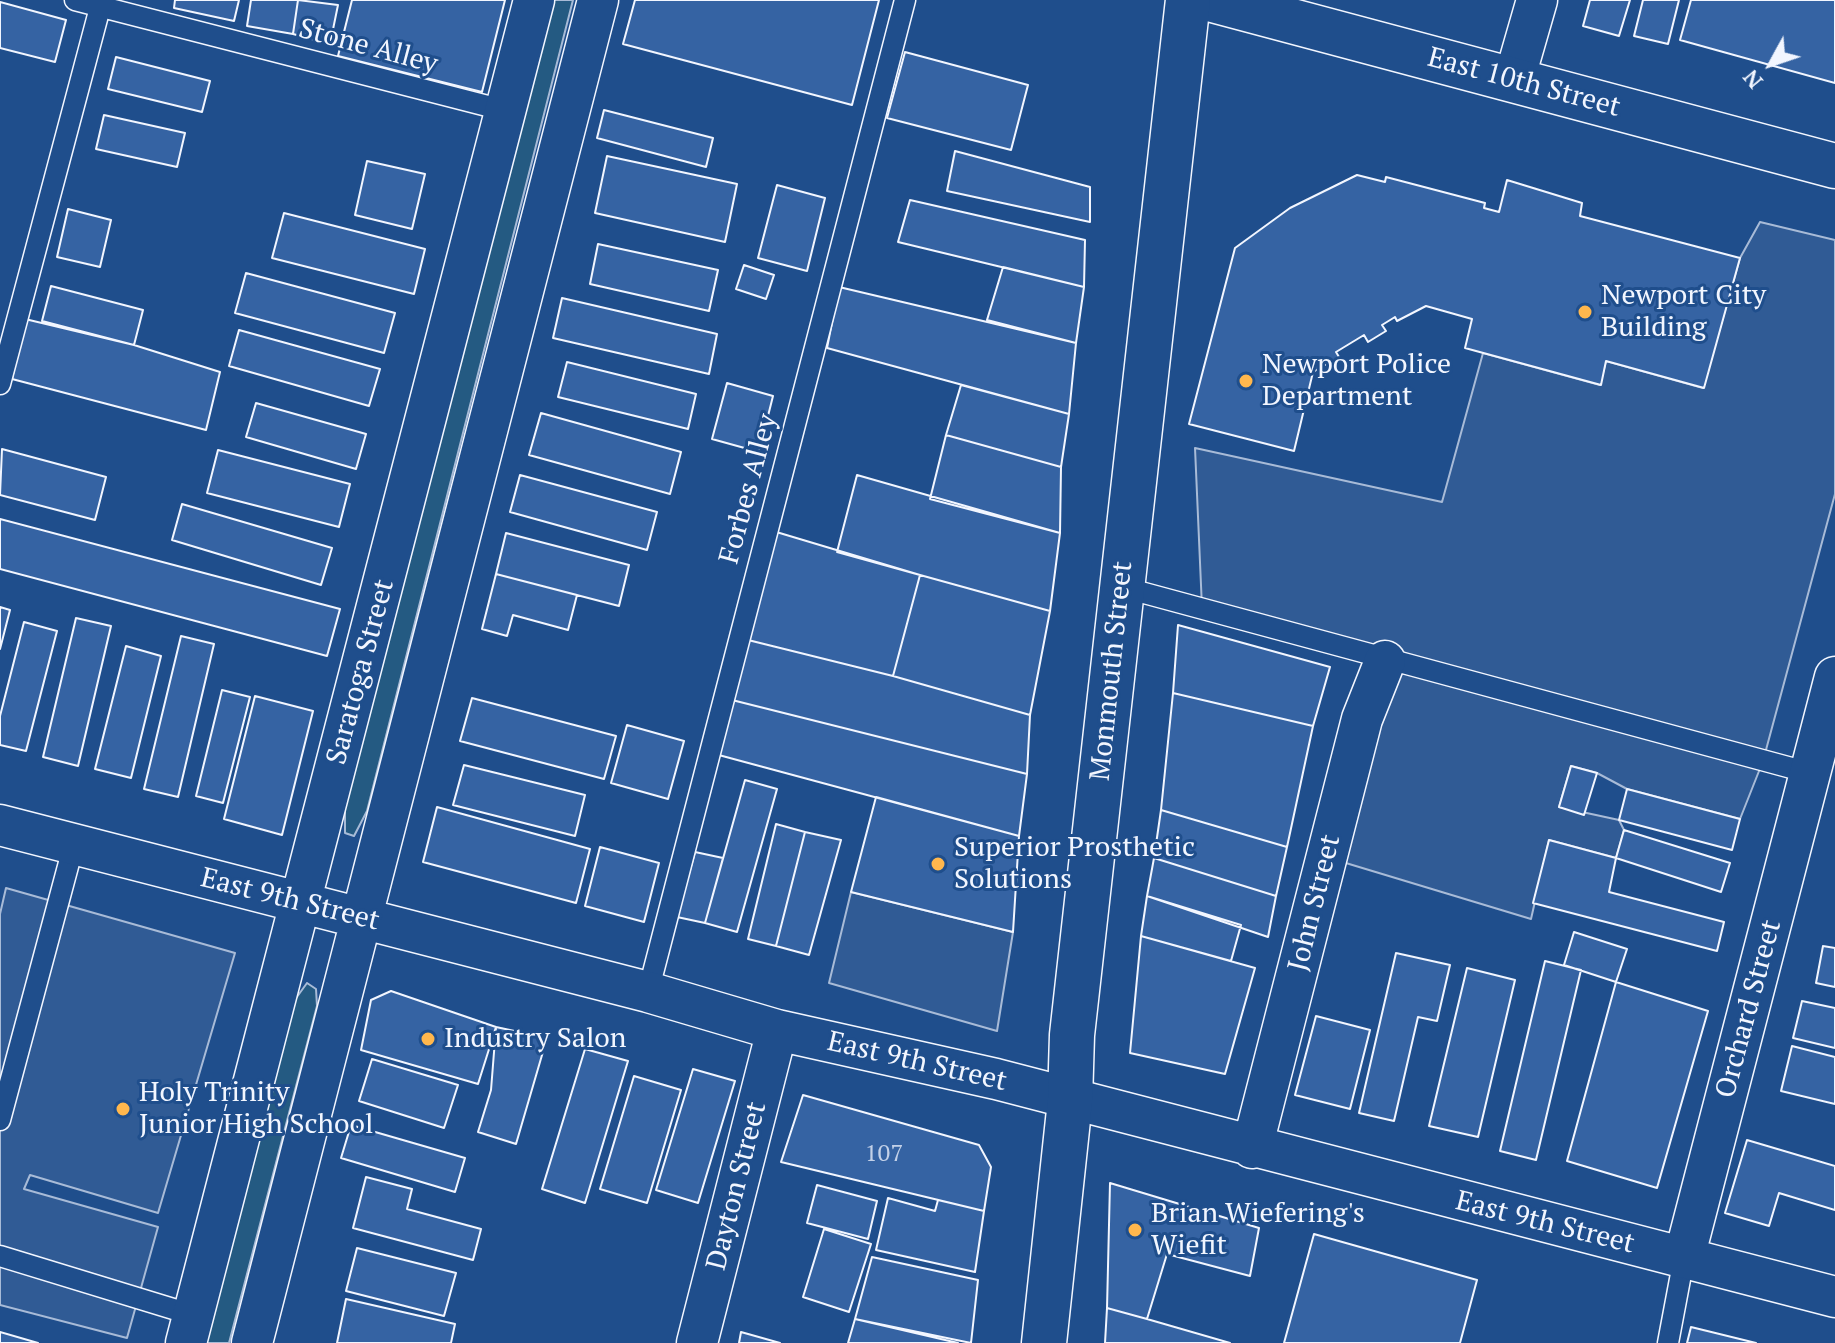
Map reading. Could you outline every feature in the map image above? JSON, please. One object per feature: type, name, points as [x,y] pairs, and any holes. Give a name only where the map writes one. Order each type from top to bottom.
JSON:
[{"type":"main road","name":"Monmouth Street","points":[[1044,1343],[1070,1101],[1072,1035],[1188,0]]},
{"type":"main road","name":"East 10th Street","points":[[1213,0],[1835,166]]},
{"type":"street","name":"Saratoga Street","points":[[189,1329],[534,0]]},
{"type":"street","points":[[252,1343],[598,0]]},
{"type":"street","points":[[1514,80],[1537,0]]},
{"type":"street","name":"John Street","points":[[1252,1148],[1362,719],[1385,661]]},
{"type":"street","name":"Orchard Street","points":[[1684,1258],[1835,677]]},
{"type":"street","name":"East 9th Street","points":[[0,825],[648,992],[777,1030],[996,1079],[1070,1101],[1835,1297]]},
{"type":"street","name":"Dayton Street","points":[[697,1343],[777,1030]]},
{"type":"lane","name":"Stone Alley","points":[[75,0],[101,3],[507,111]]},
{"type":"lane","name":"Forbes Alley","points":[[648,992],[905,0]]},
{"type":"lane","points":[[0,384],[101,3]]},
{"type":"lane","points":[[1122,587],[1297,633],[1385,661],[1810,773]]},
{"type":"lane","points":[[0,1120],[74,844]]},
{"type":"lane","points":[[0,1256],[189,1329]]},
{"type":"lane","name":"Orchard Street","points":[[1668,1343],[1684,1258]]},
{"type":"shaded area","points":[[554,0],[573,0],[367,811],[354,836],[345,833],[345,803]]},
{"type":"shaded area","points":[[1760,222],[1835,240],[1835,494],[1763,761],[1740,819],[1627,789],[1597,773],[1571,766],[1559,807],[1619,820],[1624,830],[1616,858],[1549,840],[1531,919],[1326,857],[1385,661],[1202,608],[1195,448],[1442,502],[1483,353],[1600,385],[1606,361],[1703,388],[1740,258]]},
{"type":"shaded area","name":"Holy Trinity Junior High School","points":[[6,888],[235,953],[158,1213],[30,1175],[24,1189],[158,1227],[127,1338],[0,1305],[0,914]]},
{"type":"shaded area","points":[[851,892],[1013,932],[997,1031],[829,983]]},
{"type":"shaded area","points":[[307,983],[316,989],[317,1006],[229,1343],[205,1343],[294,1001]]},
{"type":"building","points":[[175,0],[239,0],[234,21],[174,8]]},
{"type":"building","points":[[251,0],[298,0],[293,34],[247,26]]},
{"type":"building","points":[[298,0],[338,5],[330,44],[293,34]]},
{"type":"building","points":[[352,0],[505,0],[482,92],[338,56]]},
{"type":"building","points":[[635,0],[879,0],[852,105],[623,44]]},
{"type":"building","points":[[1590,0],[1630,0],[1619,36],[1583,26]]},
{"type":"building","points":[[1643,0],[1679,0],[1668,44],[1634,36]]},
{"type":"building","points":[[1691,0],[1835,0],[1835,83],[1680,40]]},
{"type":"building","points":[[0,2],[66,20],[55,62],[0,48]]},
{"type":"building","points":[[905,52],[1028,85],[1011,150],[887,118]]},
{"type":"building","points":[[116,57],[210,81],[202,112],[108,89]]},
{"type":"building","points":[[604,110],[713,138],[706,167],[597,138]]},
{"type":"building","points":[[104,115],[185,133],[177,167],[96,149]]},
{"type":"building","points":[[955,151],[1090,187],[1090,222],[947,191]]},
{"type":"building","points":[[607,156],[737,184],[725,242],[595,213]]},
{"type":"building","points":[[367,161],[425,174],[412,229],[355,215]]},
{"type":"building","name":"Newport City Building","points":[[1357,175],[1385,182],[1386,177],[1485,203],[1484,208],[1499,212],[1507,180],[1582,203],[1580,216],[1740,258],[1704,388],[1606,361],[1601,385],[1465,348],[1472,319],[1426,306],[1382,325],[1386,331],[1368,342],[1364,335],[1336,352],[1339,357],[1313,372],[1294,451],[1189,424],[1235,248],[1290,208]]},
{"type":"building","points":[[777,185],[825,198],[807,271],[758,258]]},
{"type":"building","points":[[910,200],[1085,240],[1084,287],[898,242]]},
{"type":"building","points":[[68,209],[111,220],[100,267],[57,257]]},
{"type":"building","points":[[284,213],[425,249],[414,294],[272,258]]},
{"type":"building","points":[[598,244],[718,270],[709,311],[590,284]]},
{"type":"building","points":[[744,265],[774,275],[766,299],[736,289]]},
{"type":"building","points":[[1003,267],[1084,287],[1076,343],[987,320]]},
{"type":"building","points":[[246,273],[395,313],[384,353],[235,313]]},
{"type":"building","points":[[51,286],[143,310],[134,345],[42,321]]},
{"type":"building","points":[[839,287],[1076,343],[1069,414],[827,348]]},
{"type":"building","points":[[562,298],[717,334],[709,374],[553,338]]},
{"type":"building","points":[[25,319],[134,345],[220,372],[206,430],[12,379]]},
{"type":"building","points":[[239,330],[380,369],[369,406],[229,366]]},
{"type":"building","points":[[567,362],[696,394],[688,429],[558,397]]},
{"type":"building","points":[[727,383],[773,396],[759,452],[712,439]]},
{"type":"building","points":[[961,385],[1069,414],[1061,467],[946,435]]},
{"type":"building","points":[[256,403],[366,434],[356,469],[246,437]]},
{"type":"building","points":[[541,413],[681,452],[670,494],[529,455]]},
{"type":"building","points":[[946,435],[1061,467],[1060,533],[930,499]]},
{"type":"building","points":[[2,449],[106,477],[95,520],[0,495]]},
{"type":"building","points":[[218,450],[350,484],[339,527],[207,493]]},
{"type":"building","points":[[520,475],[657,512],[647,550],[510,512]]},
{"type":"building","points":[[857,475],[1060,533],[1050,611],[837,552]]},
{"type":"building","points":[[182,504],[332,548],[321,585],[172,540]]},
{"type":"building","points":[[0,519],[340,609],[327,656],[0,569]]},
{"type":"building","points":[[773,531],[920,575],[893,676],[744,639]]},
{"type":"building","points":[[506,533],[629,565],[619,606],[496,574]]},
{"type":"building","points":[[496,574],[577,595],[568,630],[513,615],[507,636],[482,629]]},
{"type":"building","points":[[920,575],[1050,611],[1030,715],[893,676]]},
{"type":"building","points":[[0,607],[10,610],[0,649]]},
{"type":"building","points":[[76,618],[111,626],[78,766],[43,757]]},
{"type":"building","points":[[24,622],[57,631],[26,751],[0,745],[0,716]]},
{"type":"building","points":[[1178,625],[1330,667],[1313,726],[1173,693]]},
{"type":"building","points":[[181,636],[214,644],[178,797],[144,789]]},
{"type":"building","points":[[744,639],[893,676],[1030,715],[1027,774],[728,699]]},
{"type":"building","points":[[126,646],[161,656],[131,778],[95,769]]},
{"type":"building","points":[[222,690],[250,697],[223,803],[196,796]]},
{"type":"building","points":[[1173,693],[1313,726],[1287,847],[1161,810]]},
{"type":"building","points":[[255,696],[313,711],[282,835],[224,819]]},
{"type":"building","points":[[472,698],[616,736],[604,779],[460,741]]},
{"type":"building","points":[[728,699],[1027,774],[1019,836],[715,754]]},
{"type":"building","points":[[627,725],[684,741],[668,799],[611,783]]},
{"type":"building","points":[[464,765],[585,795],[575,836],[453,805]]},
{"type":"building","points":[[1571,766],[1597,773],[1584,815],[1559,807]]},
{"type":"building","points":[[745,780],[777,789],[737,932],[705,923]]},
{"type":"building","points":[[1627,789],[1740,819],[1732,850],[1619,820]]},
{"type":"building","name":"Superior Prosthetic Solutions","points":[[876,797],[1019,836],[1013,932],[851,892]]},
{"type":"building","points":[[437,807],[590,849],[576,903],[423,862]]},
{"type":"building","points":[[1161,810],[1287,847],[1276,896],[1154,858]]},
{"type":"building","points":[[776,824],[805,832],[776,946],[748,939]]},
{"type":"building","points":[[1624,830],[1730,863],[1721,892],[1616,858]]},
{"type":"building","points":[[805,832],[841,840],[809,955],[776,946]]},
{"type":"building","points":[[1549,840],[1616,858],[1609,892],[1724,922],[1717,951],[1533,903]]},
{"type":"building","points":[[600,847],[659,863],[644,922],[585,906]]},
{"type":"building","points":[[695,852],[723,858],[705,923],[677,917]]},
{"type":"building","points":[[1154,858],[1276,896],[1268,937],[1147,896]]},
{"type":"building","points":[[1147,896],[1241,925],[1231,961],[1141,936]]},
{"type":"building","points":[[1574,932],[1627,949],[1616,982],[1564,965]]},
{"type":"building","points":[[1141,936],[1255,968],[1225,1074],[1130,1053]]},
{"type":"building","points":[[1823,946],[1835,948],[1835,987],[1816,983]]},
{"type":"building","points":[[1396,953],[1450,965],[1437,1021],[1418,1017],[1394,1121],[1359,1113]]},
{"type":"building","points":[[1545,961],[1581,970],[1536,1160],[1500,1151]]},
{"type":"building","points":[[1467,968],[1515,980],[1478,1137],[1429,1126]]},
{"type":"building","points":[[1616,982],[1708,1011],[1657,1188],[1567,1161]]},
{"type":"building","name":"Industry Salon","points":[[391,991],[496,1027],[478,1084],[361,1050],[371,1000]]},
{"type":"building","points":[[1802,1001],[1835,1008],[1835,1048],[1793,1038]]},
{"type":"building","points":[[1316,1016],[1370,1030],[1350,1109],[1295,1095]]},
{"type":"building","points":[[496,1027],[547,1038],[516,1144],[478,1132],[491,1090]]},
{"type":"building","points":[[1792,1046],[1835,1057],[1835,1104],[1781,1091]]},
{"type":"building","points":[[585,1049],[628,1061],[585,1203],[542,1189]]},
{"type":"building","points":[[372,1059],[458,1085],[444,1128],[359,1101]]},
{"type":"building","points":[[693,1069],[735,1081],[698,1203],[656,1190]]},
{"type":"building","points":[[634,1076],[681,1090],[647,1203],[600,1189]]},
{"type":"building","points":[[803,1095],[979,1145],[991,1167],[984,1211],[781,1162]]},
{"type":"building","points":[[351,1125],[465,1158],[455,1192],[341,1158]]},
{"type":"building","points":[[1747,1140],[1835,1166],[1835,1210],[1779,1193],[1769,1226],[1725,1213]]},
{"type":"building","points":[[366,1177],[412,1189],[407,1209],[481,1229],[473,1260],[353,1228]]},
{"type":"building","points":[[1110,1183],[1259,1228],[1250,1276],[1167,1254],[1147,1319],[1107,1308]]},
{"type":"building","points":[[817,1185],[877,1201],[868,1239],[807,1223]]},
{"type":"building","points":[[888,1198],[935,1211],[938,1200],[984,1211],[975,1272],[876,1250]]},
{"type":"building","points":[[824,1229],[871,1244],[849,1312],[803,1297]]},
{"type":"building","points":[[1314,1234],[1477,1280],[1460,1343],[1284,1343]]},
{"type":"building","points":[[357,1248],[456,1273],[444,1316],[346,1291]]},
{"type":"building","points":[[872,1257],[978,1280],[971,1343],[855,1319]]},
{"type":"building","points":[[346,1299],[455,1324],[451,1343],[337,1343]]},
{"type":"building","points":[[1107,1308],[1147,1319],[1230,1343],[1105,1343]]},
{"type":"building","points":[[855,1319],[958,1343],[848,1343]]},
{"type":"building","points":[[1691,1327],[1756,1343],[1687,1343]]},
{"type":"building","points":[[0,1332],[38,1343],[0,1343]]},
{"type":"building","points":[[741,1332],[780,1343],[739,1343]]},
{"type":"place","name":"Newport City Building","points":[[1585,312]]},
{"type":"place","name":"Newport Police Department","points":[[1246,381]]},
{"type":"place","name":"Superior Prosthetic Solutions","points":[[938,864]]},
{"type":"place","name":"Industry Salon","points":[[428,1039]]},
{"type":"place","name":"Holy Trinity Junior High School","points":[[123,1109]]},
{"type":"place","name":"Brian Wiefering's Wiefit","points":[[1135,1230]]}]
